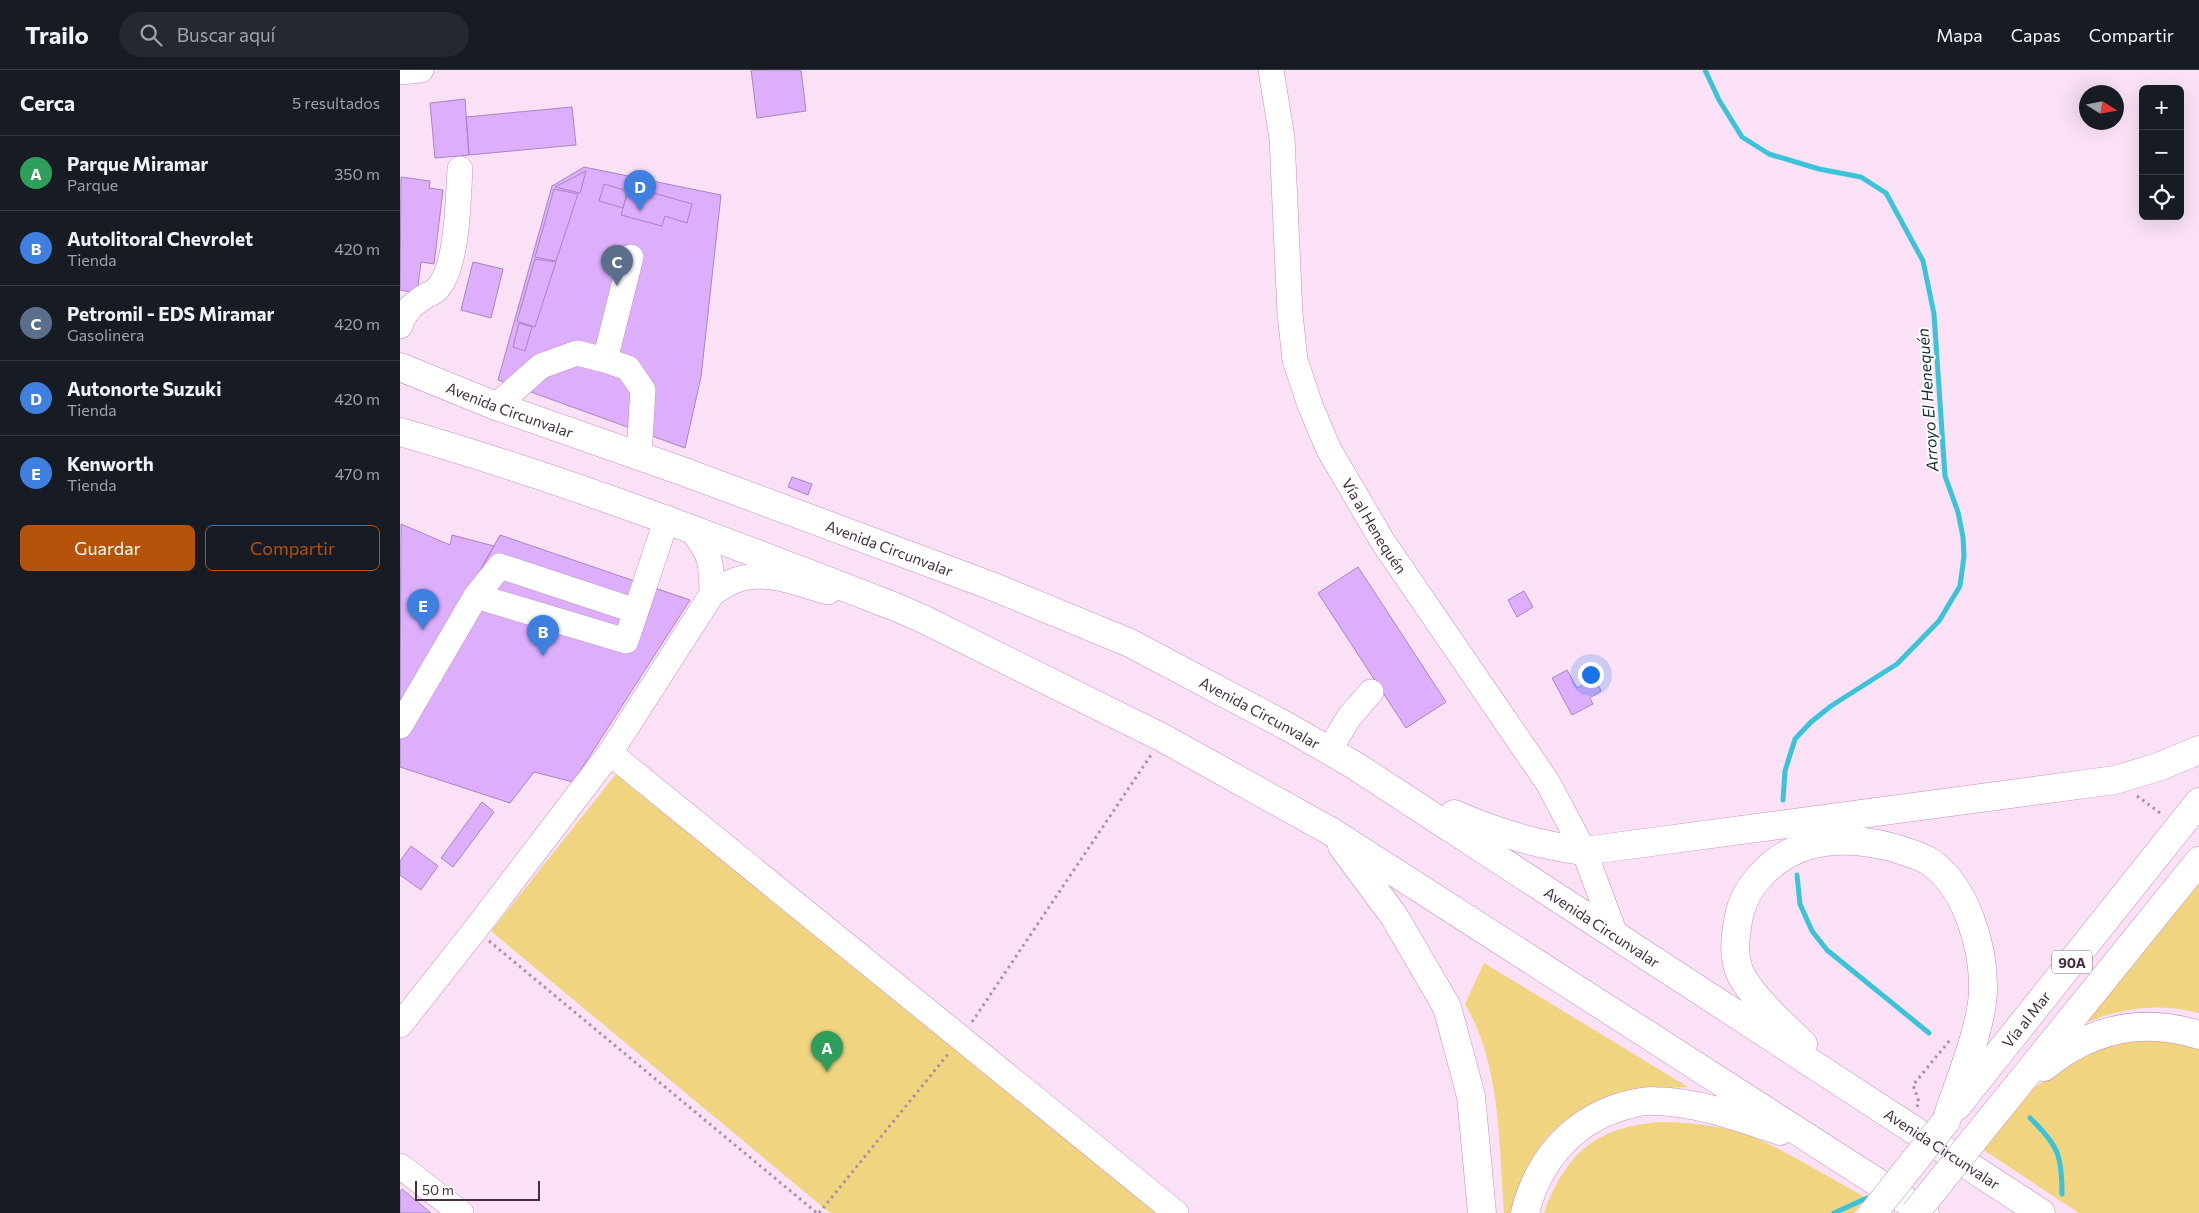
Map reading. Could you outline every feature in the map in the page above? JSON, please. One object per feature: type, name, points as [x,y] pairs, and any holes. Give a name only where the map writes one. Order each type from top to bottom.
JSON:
[{"type":"highway","name":"Avenida Circunvalar","points":[[400,367],[496,406],[989,585],[1130,643],[1354,764],[2041,1213]]},
{"type":"highway","points":[[400,432],[678,522],[893,606],[1162,738],[1332,832],[1820,1144],[1924,1213]]},
{"type":"highway","points":[[1354,764],[1455,815],[1496,832],[1546,846],[1584,851],[2115,780],[2161,766],[2199,750]]},
{"type":"highway","name":"Vía al Mar","points":[[1873,1213],[2199,802]]},
{"type":"highway","points":[[1332,832],[1394,916],[1448,1007],[1471,1096],[1482,1213]]},
{"type":"highway","points":[[1844,1086],[1770,1012],[1746,982],[1741,975],[1736,961],[1734,939],[1738,916],[1745,897],[1761,875],[1776,861],[1790,852],[1803,846],[1834,840],[1879,844],[1904,851],[1927,861],[1951,884],[1964,905],[1972,924],[1978,942],[1983,974],[1980,1016],[1946,1121]]},
{"type":"highway","name":"90A","points":[[1915,1213],[2199,861]]},
{"type":"highway","points":[[1972,1142],[2031,1078],[2061,1053],[2094,1036],[2133,1026],[2175,1027],[2199,1035]]},
{"type":"highway","points":[[1525,1213],[1529,1195],[1540,1172],[1564,1140],[1583,1124],[1628,1104],[1652,1100],[1700,1106],[1724,1112],[1820,1144]]},
{"type":"street","points":[[400,72],[421,70]]},
{"type":"street","name":"Vía al Henequén","points":[[1271,70],[1282,138],[1290,314],[1295,360],[1310,404],[1329,450],[1384,542],[1548,783],[1584,851],[1615,934]]},
{"type":"street","points":[[400,326],[404,314],[411,305],[438,289],[449,268],[454,238],[460,169]]},
{"type":"street","points":[[605,360],[631,257]]},
{"type":"street","points":[[496,406],[541,366],[577,353],[628,368],[643,390],[638,456]]},
{"type":"street","points":[[476,596],[626,640],[636,611],[678,522],[704,544],[710,559],[712,594]]},
{"type":"street","points":[[400,726],[476,596],[500,566],[636,611]]},
{"type":"street","points":[[400,1024],[475,930],[610,753],[712,594],[735,580],[751,576],[768,576],[893,606]]},
{"type":"street","points":[[1329,750],[1350,716],[1370,692]]},
{"type":"street","points":[[610,753],[1176,1213]]},
{"type":"street","points":[[400,1166],[462,1213]]},
{"type":"path","points":[[475,930],[818,1213],[962,1038],[1162,738]]},
{"type":"path","points":[[2115,780],[2179,827]]},
{"type":"path","points":[[1906,1125],[1919,1102],[1913,1085],[1955,1034]]},
{"type":"shaded area","points":[[620,769],[1166,1213],[830,1213],[491,931]]},
{"type":"shaded area","points":[[2199,872],[2199,1013],[2167,1008],[2137,1009],[2108,1015],[2078,1026]]},
{"type":"shaded area","points":[[1484,963],[1688,1087],[1662,1088],[1640,1092],[1594,1105],[1575,1114],[1546,1138],[1536,1153],[1520,1191],[1515,1213],[1504,1213],[1499,1133],[1492,1079],[1486,1053],[1477,1028],[1465,1004]]},
{"type":"shaded area","points":[[2129,1036],[2199,1043],[2199,1213],[2079,1213],[1982,1149],[2031,1090],[2092,1049]]},
{"type":"shaded area","points":[[1660,1122],[1710,1126],[1735,1131],[1758,1139],[1867,1198],[1854,1213],[1544,1213],[1562,1174],[1573,1159],[1586,1147],[1601,1137],[1618,1130]]},
{"type":"building","points":[[751,70],[801,70],[806,111],[757,118]]},
{"type":"building","points":[[465,99],[469,155],[435,158],[430,103]]},
{"type":"building","points":[[572,107],[576,145],[469,155],[466,117]]},
{"type":"building","points":[[584,167],[721,195],[701,377],[685,448],[498,380],[552,186]]},
{"type":"building","points":[[586,171],[580,193],[555,187]]},
{"type":"building","points":[[401,177],[430,181],[429,188],[443,190],[434,264],[421,262],[417,293],[400,290]]},
{"type":"building","points":[[604,184],[628,191],[623,208],[599,201]]},
{"type":"building","points":[[629,186],[692,204],[687,223],[665,216],[662,226],[621,215]]},
{"type":"building","points":[[554,189],[578,194],[556,261],[535,257]]},
{"type":"building","points":[[535,259],[556,262],[535,327],[517,321]]},
{"type":"building","points":[[473,262],[503,269],[491,318],[461,310]]},
{"type":"building","points":[[519,323],[532,327],[525,351],[513,347]]},
{"type":"building","points":[[792,477],[812,484],[808,495],[788,487]]},
{"type":"building","points":[[401,524],[450,545],[452,535],[494,546],[400,713]]},
{"type":"building","points":[[500,535],[690,600],[573,782],[534,772],[510,803],[400,767],[400,713]]},
{"type":"building","points":[[1358,567],[1446,702],[1406,728],[1318,593]]},
{"type":"building","points":[[1524,591],[1533,607],[1517,617],[1508,600]]},
{"type":"building","points":[[1567,670],[1577,688],[1595,678],[1601,691],[1590,698],[1593,704],[1572,715],[1552,678]]},
{"type":"building","points":[[482,802],[494,812],[453,867],[441,858]]},
{"type":"building","points":[[411,846],[438,866],[421,890],[400,875],[400,861]]},
{"type":"building","points":[[402,1189],[431,1213],[400,1213],[400,1192]]},
{"type":"waterway","name":"Arroyo El Henequén","points":[[1705,70],[1719,100],[1742,137],[1769,154],[1819,169],[1861,177],[1886,193],[1923,261],[1934,314],[1945,476],[1958,512],[1963,537],[1964,556],[1960,586],[1939,621],[1897,664],[1831,706],[1811,722],[1795,739],[1785,771],[1783,800]]},
{"type":"waterway","points":[[1797,875],[1800,904],[1812,931],[1827,950],[1929,1033]]},
{"type":"waterway","points":[[2030,1118],[2047,1136],[2056,1152],[2061,1169],[2062,1194]]},
{"type":"waterway","points":[[1834,1213],[1867,1198]]},
{"type":"place","name":"Autonorte Suzuki","points":[[640,211]]},
{"type":"place","name":"Petromil - EDS Miramar","points":[[617,286]]},
{"type":"place","name":"Kenworth","points":[[423,630]]},
{"type":"place","name":"Autolitoral Chevrolet","points":[[543,656]]},
{"type":"place","name":"Parque Miramar","points":[[827,1072]]}]
